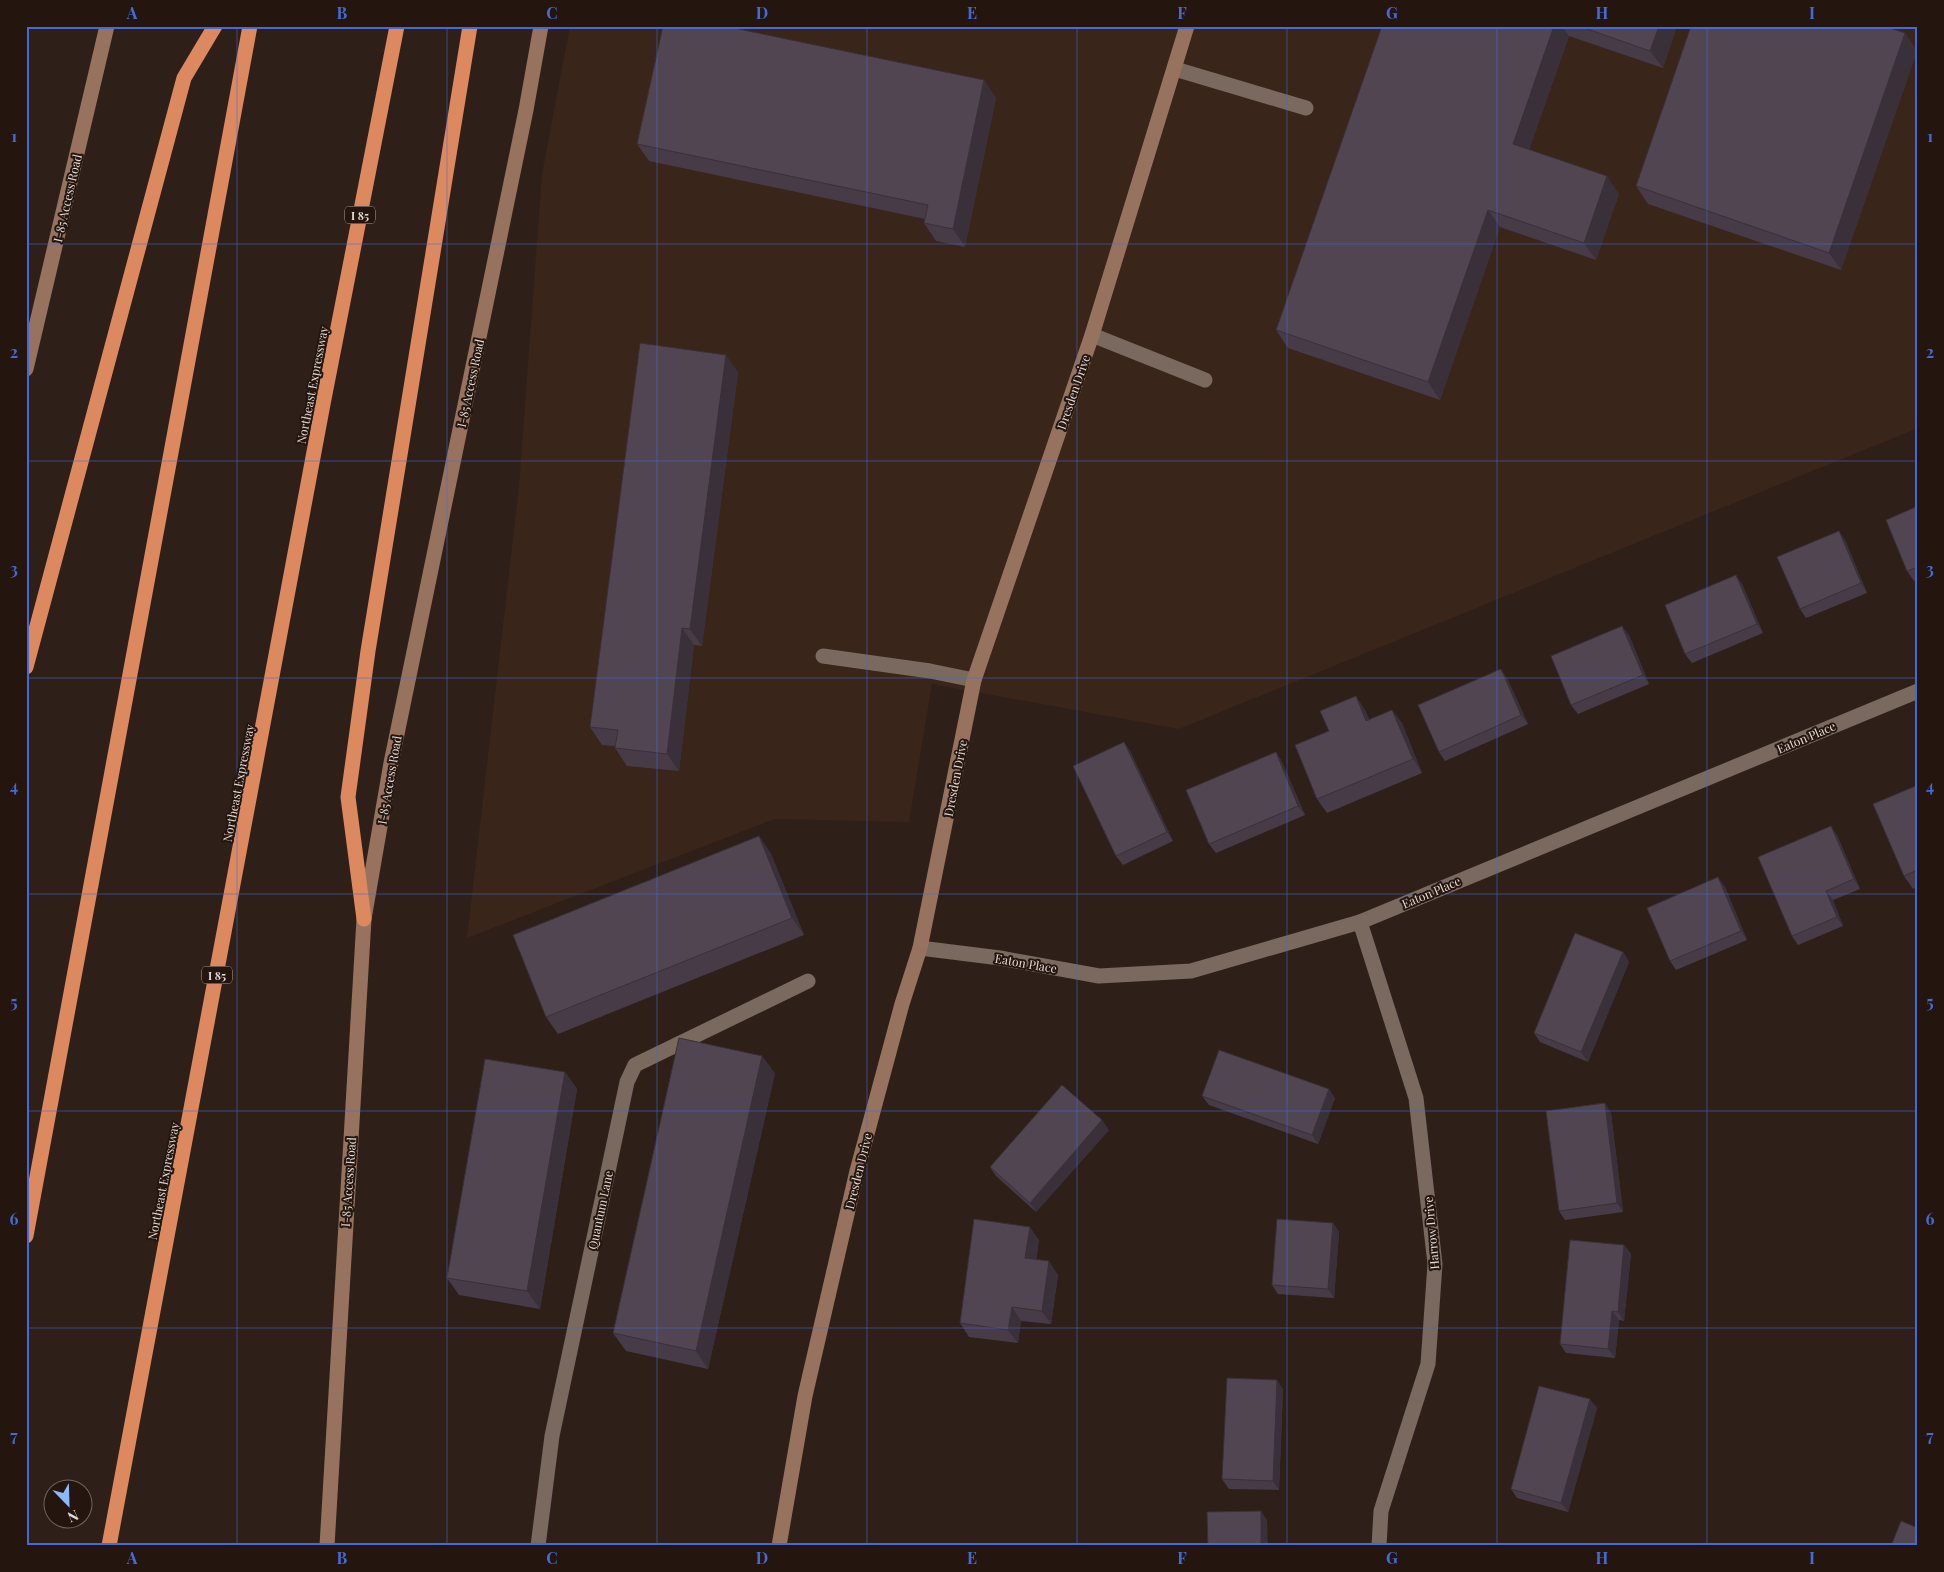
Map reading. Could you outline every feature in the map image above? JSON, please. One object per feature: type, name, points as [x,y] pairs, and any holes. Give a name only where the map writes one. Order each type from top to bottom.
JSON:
[{"type":"highway","points":[[26,667],[184,78],[215,26]]},
{"type":"highway","points":[[26,1236],[250,26]]},
{"type":"highway","name":"Northeast Expressway","points":[[110,1546],[321,413],[397,26]]},
{"type":"highway","points":[[364,919],[348,797],[368,651],[470,26]]},
{"type":"main road","name":"I-85 Access Road","points":[[26,369],[107,26]]},
{"type":"main road","name":"I-85 Access Road","points":[[327,1546],[364,919],[391,763],[526,110],[541,26]]},
{"type":"main road","name":"Dresden Drive","points":[[780,1546],[805,1396],[855,1180],[902,1004],[920,948],[974,680],[1092,335],[1187,26]]},
{"type":"street","points":[[1175,69],[1306,108]]},
{"type":"street","points":[[1092,335],[1205,380]]},
{"type":"street","points":[[823,656],[930,671],[974,680]]},
{"type":"street","name":"Eaton Place","points":[[920,948],[1000,958],[1098,976],[1191,971],[1360,922],[1918,691]]},
{"type":"street","name":"Harrow Drive","points":[[1360,922],[1416,1098],[1435,1264],[1428,1364],[1381,1511],[1379,1546]]},
{"type":"street","name":"Quantum Lane","points":[[538,1546],[552,1436],[628,1082],[635,1064],[808,981]]},
{"type":"shaded area","points":[[570,26],[1918,26],[1918,428],[1179,729],[932,684],[909,822],[774,819],[467,938],[519,487],[542,174]]},
{"type":"building","points":[[663,26],[724,26],[984,80],[953,229],[924,223],[928,205],[637,144]]},
{"type":"building","points":[[1382,26],[1554,26],[1513,144],[1607,176],[1584,243],[1488,210],[1428,382],[1276,330]]},
{"type":"building","points":[[1579,26],[1659,26],[1650,51]]},
{"type":"building","points":[[1691,26],[1884,26],[1905,33],[1829,253],[1636,186]]},
{"type":"building","points":[[640,343],[726,355],[690,629],[682,628],[667,754],[615,748],[618,730],[590,727]]},
{"type":"building","points":[[1918,506],[1918,567],[1907,571],[1886,520]]},
{"type":"building","points":[[1839,531],[1861,583],[1800,609],[1777,557]]},
{"type":"building","points":[[1736,575],[1757,624],[1685,654],[1665,605]]},
{"type":"building","points":[[1622,626],[1643,675],[1571,705],[1551,656]]},
{"type":"building","points":[[1501,669],[1521,715],[1439,752],[1418,705]]},
{"type":"building","points":[[1356,696],[1366,721],[1392,710],[1413,759],[1317,799],[1295,745],[1329,731],[1320,711]]},
{"type":"building","points":[[1124,742],[1167,832],[1116,856],[1073,766]]},
{"type":"building","points":[[1276,752],[1298,806],[1209,844],[1186,790]]},
{"type":"building","points":[[1918,785],[1918,870],[1904,876],[1873,804]]},
{"type":"building","points":[[1831,826],[1854,879],[1826,891],[1837,917],[1792,936],[1758,857]]},
{"type":"building","points":[[759,836],[792,918],[546,1017],[513,935]]},
{"type":"building","points":[[1718,877],[1741,931],[1670,961],[1647,908]]},
{"type":"building","points":[[1575,933],[1623,952],[1581,1052],[1534,1033]]},
{"type":"building","points":[[679,1038],[762,1056],[696,1351],[613,1333]]},
{"type":"building","points":[[1219,1050],[1329,1089],[1312,1135],[1202,1096]]},
{"type":"building","points":[[485,1059],[565,1072],[527,1291],[447,1278]]},
{"type":"building","points":[[1062,1085],[1102,1120],[1030,1203],[990,1167]]},
{"type":"building","points":[[1605,1103],[1617,1203],[1559,1211],[1546,1111]]},
{"type":"building","points":[[974,1219],[1030,1227],[1025,1258],[1049,1261],[1042,1311],[1012,1307],[1008,1330],[960,1323]]},
{"type":"building","points":[[1277,1219],[1333,1223],[1328,1289],[1272,1285]]},
{"type":"building","points":[[1570,1240],[1624,1245],[1618,1312],[1612,1311],[1608,1349],[1560,1344]]},
{"type":"building","points":[[1227,1378],[1277,1380],[1273,1481],[1222,1479]]},
{"type":"building","points":[[1539,1386],[1590,1399],[1561,1503],[1511,1489]]},
{"type":"building","points":[[1261,1511],[1261,1546],[1208,1546],[1207,1512]]},
{"type":"building","points":[[1901,1521],[1918,1528],[1918,1546],[1891,1546]]}]
